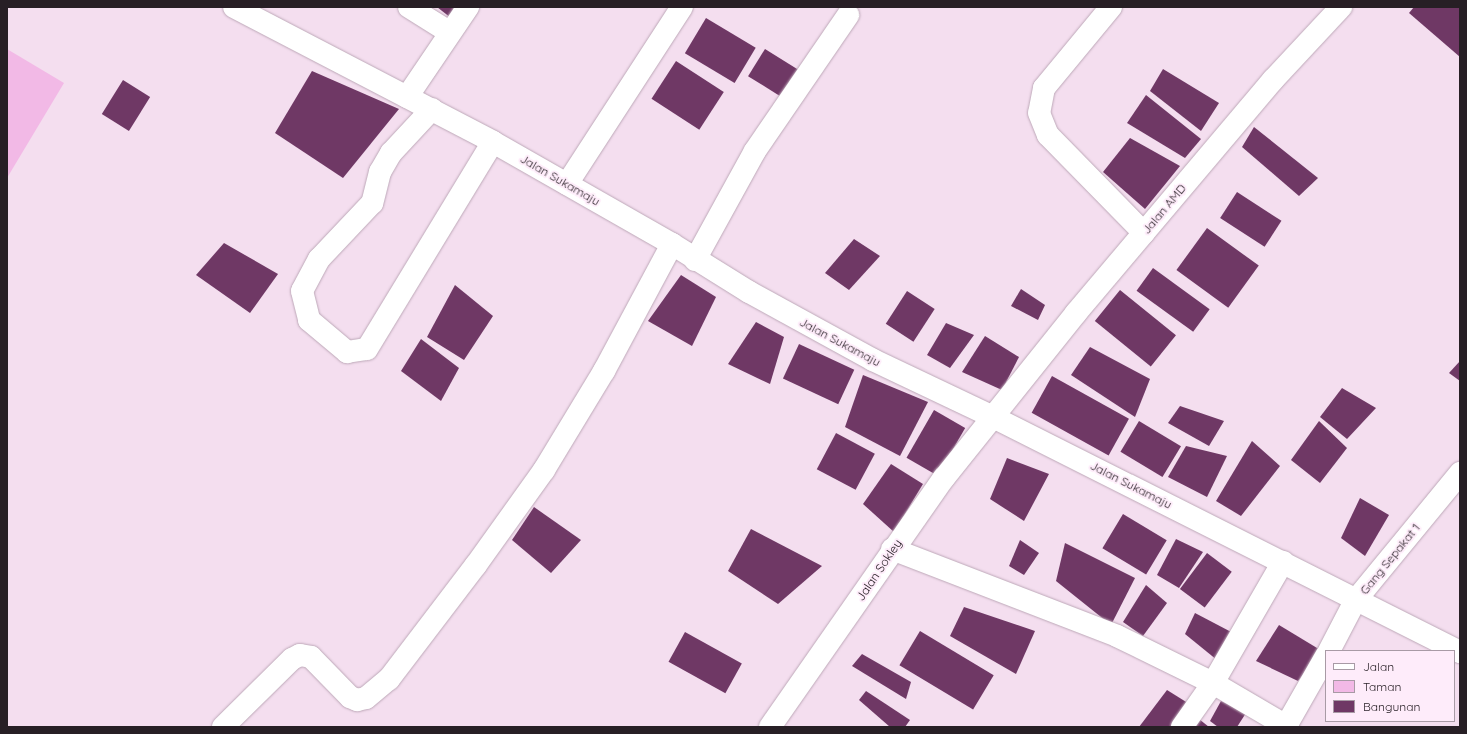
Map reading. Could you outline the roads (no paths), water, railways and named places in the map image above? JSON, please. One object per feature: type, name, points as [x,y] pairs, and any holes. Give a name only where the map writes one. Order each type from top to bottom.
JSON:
[{"type":"street","name":"Jalan Sukamaju","points":[[234,7],[493,142],[672,244],[695,260],[873,360],[993,417],[1283,562],[1355,601],[1460,652]]},
{"type":"street","points":[[409,7],[450,32]]},
{"type":"street","points":[[408,97],[468,7]]},
{"type":"street","points":[[567,184],[682,7]]},
{"type":"street","points":[[1111,7],[1044,88],[1038,113],[1048,135],[1144,233]]},
{"type":"street","name":"Jalan AMD","points":[[993,417],[1144,233],[1274,80],[1341,7]]},
{"type":"street","points":[[695,260],[754,151],[848,15]]},
{"type":"street","points":[[432,109],[391,153],[380,172],[372,203],[319,259],[302,291],[309,320],[347,352],[367,349],[493,142]]},
{"type":"street","points":[[223,727],[292,659],[300,655],[311,657],[350,697],[357,700],[366,698],[388,679],[476,565],[544,470],[604,371],[672,244]]},
{"type":"street","name":"Jalan Sokley","points":[[770,727],[832,641],[892,550],[944,478],[993,417]]},
{"type":"street","name":"Gang Sepakat 1","points":[[1330,650],[1355,601],[1460,473]]},
{"type":"street","points":[[892,550],[943,571],[1060,613],[1117,636],[1212,683],[1287,726],[1325,658]]},
{"type":"street","points":[[1182,727],[1212,683],[1283,562]]}]
